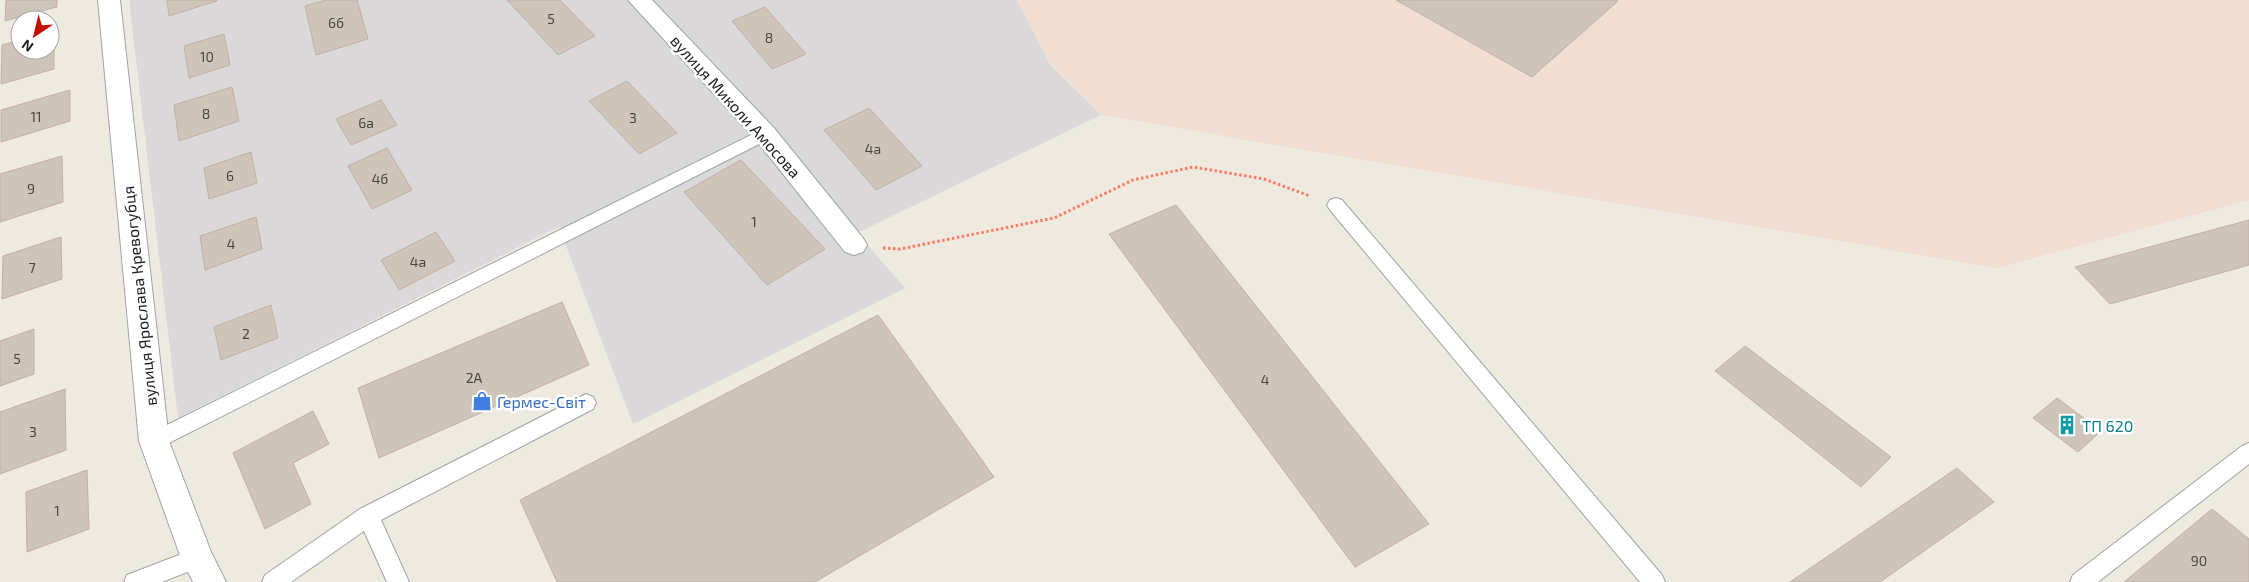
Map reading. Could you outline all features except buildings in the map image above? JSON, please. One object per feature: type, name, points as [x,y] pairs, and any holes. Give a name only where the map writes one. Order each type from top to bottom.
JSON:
[{"type":"street","name":"вулиця Ярослава Кревогубця","points":[[109,0],[154,441],[197,558],[210,582]]},
{"type":"street","name":"вулиця Миколи Амосова","points":[[639,0],[765,134],[854,245]]},
{"type":"lane","points":[[154,441],[765,134]]},
{"type":"lane","points":[[1336,205],[1654,582]]},
{"type":"lane","points":[[273,582],[368,516],[586,403]]},
{"type":"lane","points":[[2080,582],[2248,453]]},
{"type":"lane","points":[[368,516],[398,582]]},
{"type":"lane","points":[[136,582],[197,558]]},
{"type":"path","points":[[854,245],[900,249],[1054,218],[1134,180],[1193,167],[1264,179],[1336,205]]},
{"type":"shaded area","points":[[129,0],[1017,0],[1050,64],[1101,115],[857,233],[905,288],[633,424],[559,227],[178,418]]},
{"type":"shaded area","points":[[1017,0],[2249,0],[2249,200],[1997,268],[1101,115],[1050,65]]},
{"type":"place","name":"Гермес-Світ","points":[[482,401]]},
{"type":"place","name":"ТП 620","points":[[2067,425]]}]
